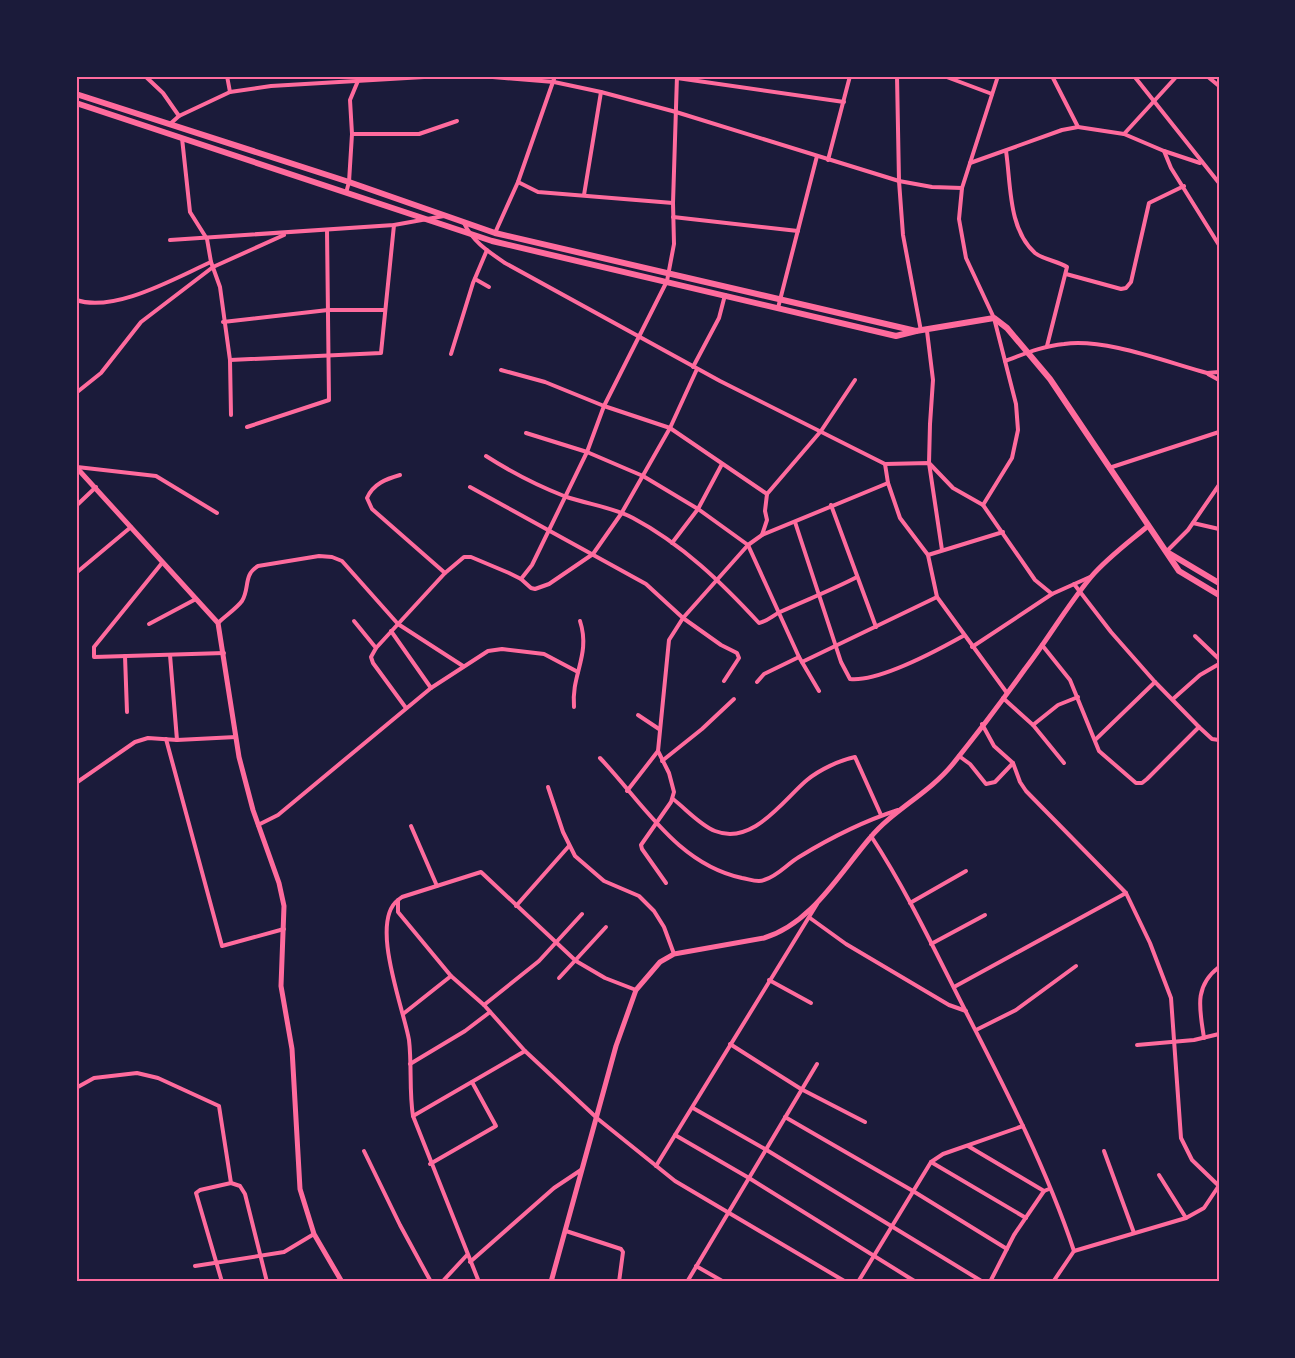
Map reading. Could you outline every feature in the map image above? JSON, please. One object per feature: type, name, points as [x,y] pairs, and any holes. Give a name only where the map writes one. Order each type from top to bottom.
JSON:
[{"type":"highway","points":[[76,94],[349,182],[495,233],[921,331]]},
{"type":"highway","points":[[76,102],[492,241],[896,336],[994,318],[1007,328],[1050,378],[1179,572],[1219,595]]},
{"type":"highway","points":[[1166,552],[1219,583]]},
{"type":"street","points":[[145,76],[151,78],[178,116]]},
{"type":"street","points":[[227,76],[230,92]]},
{"type":"street","points":[[170,124],[178,116],[230,92],[271,86],[359,78],[441,76]]},
{"type":"street","points":[[481,76],[554,82],[601,92],[676,112],[899,181],[932,187],[962,188]]},
{"type":"street","points":[[495,233],[518,182],[555,76]]},
{"type":"street","points":[[828,160],[850,76]]},
{"type":"street","points":[[897,76],[899,181],[903,235],[921,331],[934,380],[930,424],[930,463],[942,550]]},
{"type":"street","points":[[944,76],[992,94]]},
{"type":"street","points":[[983,505],[1012,458],[1018,430],[1016,404],[994,318],[966,258],[959,219],[962,188],[998,76]]},
{"type":"street","points":[[1052,76],[1078,127]]},
{"type":"street","points":[[1134,76],[1200,163],[1219,183]]},
{"type":"street","points":[[1124,134],[1177,76]]},
{"type":"street","points":[[1207,76],[1219,86]]},
{"type":"street","points":[[521,579],[532,565],[587,452],[604,406],[667,282],[674,244],[673,202],[677,77],[844,102]]},
{"type":"street","points":[[346,192],[349,182],[352,134],[349,108],[359,78]]},
{"type":"street","points":[[584,195],[601,92]]},
{"type":"street","points":[[352,134],[420,134],[457,122]]},
{"type":"street","points":[[970,163],[1062,130],[1078,127],[1124,134],[1164,151],[1200,163]]},
{"type":"street","points":[[182,138],[190,212],[207,239],[211,262],[220,287],[223,322],[230,360],[231,415]]},
{"type":"street","points":[[1006,151],[1016,222],[1024,241],[1037,254],[1065,266],[1066,274],[1047,346]]},
{"type":"street","points":[[1164,151],[1171,168],[1184,186],[1219,245]]},
{"type":"street","points":[[778,308],[817,156]]},
{"type":"street","points":[[518,182],[538,192],[673,202]]},
{"type":"street","points":[[1066,274],[1121,289],[1126,288],[1131,282],[1149,203],[1184,186]]},
{"type":"street","points":[[170,240],[394,225],[444,216]]},
{"type":"street","points":[[673,217],[798,231]]},
{"type":"street","points":[[464,223],[468,232],[487,250],[695,368],[885,464],[930,463],[953,488],[983,505],[1035,580],[1052,594]]},
{"type":"street","points":[[230,360],[381,353],[394,225]]},
{"type":"street","points":[[247,427],[329,400],[327,230]]},
{"type":"street","points":[[76,393],[101,373],[141,322],[213,267],[288,233]]},
{"type":"street","points":[[452,354],[475,279],[487,250]]},
{"type":"street","points":[[76,300],[88,304],[119,300],[167,282],[211,262]]},
{"type":"street","points":[[475,279],[489,287]]},
{"type":"street","points":[[406,708],[373,663],[371,657],[376,648],[445,573],[464,557],[471,556],[521,579],[531,588],[539,588],[549,584],[593,554],[622,514],[670,428],[695,368],[719,318],[724,295]]},
{"type":"street","points":[[223,322],[328,310],[385,310]]},
{"type":"street","points":[[1005,361],[1047,346],[1066,343],[1105,345],[1206,373],[1219,380]]},
{"type":"street","points":[[501,370],[545,382],[604,406],[670,428],[767,494]]},
{"type":"street","points":[[1206,373],[1219,372]]},
{"type":"street","points":[[762,535],[767,520],[765,511],[767,494],[820,431],[855,380]]},
{"type":"street","points":[[1109,468],[1219,432]]},
{"type":"street","points":[[526,433],[587,452],[643,476],[698,509],[748,545],[765,579],[778,613],[819,691]]},
{"type":"street","points":[[486,456],[524,479],[565,496],[632,517],[672,543],[717,581],[759,623],[767,621],[778,613],[820,596],[857,577]]},
{"type":"street","points":[[672,543],[698,509],[722,464]]},
{"type":"street","points":[[885,464],[888,483],[900,518],[928,555],[937,597],[1005,695],[1033,724],[1064,763]]},
{"type":"street","points":[[76,467],[218,623],[236,737],[248,793],[279,883],[284,906],[281,986],[292,1049],[300,1189],[314,1234],[342,1282]]},
{"type":"street","points":[[76,467],[156,476],[217,513]]},
{"type":"street","points":[[400,475],[370,489],[367,498],[372,509],[445,573]]},
{"type":"street","points":[[666,883],[642,849],[642,842],[673,799],[673,785],[658,751],[669,640],[683,618],[748,545],[762,535],[888,483]]},
{"type":"street","points":[[1166,552],[1193,523],[1219,485]]},
{"type":"street","points":[[76,506],[96,487]]},
{"type":"street","points":[[470,487],[548,532],[593,554],[646,584],[683,618],[739,655],[724,681]]},
{"type":"street","points":[[831,505],[876,626]]},
{"type":"street","points":[[795,522],[835,646],[846,675],[850,679],[855,680],[885,672],[940,649],[963,636]]},
{"type":"street","points":[[1193,523],[1219,529]]},
{"type":"street","points":[[551,1282],[581,1170],[598,1119],[616,1046],[636,990],[660,962],[674,954],[777,934],[797,920],[819,900],[871,836],[907,807],[951,767],[1042,645],[1051,629],[1092,576],[1148,526]]},
{"type":"street","points":[[76,573],[131,527]]},
{"type":"street","points":[[928,555],[1003,532]]},
{"type":"street","points":[[218,623],[241,601],[247,587],[246,580],[251,570],[258,566],[319,556],[332,557],[342,560],[398,624],[463,666]]},
{"type":"street","points":[[162,563],[94,647],[93,653],[96,658],[224,654]]},
{"type":"street","points":[[972,647],[1052,594],[1092,576]]},
{"type":"street","points":[[1074,584],[1154,682],[1173,698],[1199,727],[1212,738],[1219,740]]},
{"type":"street","points":[[757,682],[764,674],[835,646],[937,597]]},
{"type":"street","points":[[149,624],[196,599]]},
{"type":"street","points":[[354,620],[376,648]]},
{"type":"street","points":[[574,707],[573,695],[584,649],[584,634],[580,621]]},
{"type":"street","points":[[391,632],[431,688]]},
{"type":"street","points":[[1195,636],[1219,659]]},
{"type":"street","points":[[1042,645],[1070,680],[1099,751],[1136,783],[1142,783],[1199,727]]},
{"type":"street","points":[[258,825],[278,815],[431,688],[488,651],[502,649],[544,654],[578,672]]},
{"type":"street","points":[[170,655],[177,740]]},
{"type":"street","points":[[125,656],[127,712]]},
{"type":"street","points":[[1173,698],[1200,675],[1219,664]]},
{"type":"street","points":[[1095,740],[1154,682]]},
{"type":"street","points":[[1033,724],[1058,705],[1078,697]]},
{"type":"street","points":[[662,761],[702,729],[734,699]]},
{"type":"street","points":[[638,715],[659,729]]},
{"type":"street","points":[[982,724],[994,746],[1013,763],[1020,782],[1026,791],[1126,893],[1150,944],[1171,998],[1181,1138],[1192,1160],[1219,1187],[1204,1208],[1186,1218],[1074,1251],[1052,1282]]},
{"type":"street","points":[[76,783],[141,740],[236,737]]},
{"type":"street","points":[[166,739],[222,946],[284,929]]},
{"type":"street","points":[[627,790],[658,751]]},
{"type":"street","points":[[959,756],[970,764],[986,784],[994,782],[1013,763]]},
{"type":"street","points":[[600,758],[627,790],[689,855],[724,874],[760,882],[774,876],[798,858],[824,843],[881,815],[907,807]]},
{"type":"street","points":[[673,799],[713,830],[724,834],[743,831],[757,826],[816,774],[855,758],[881,815]]},
{"type":"street","points":[[548,787],[569,846],[575,856],[604,881],[639,896],[654,910],[664,927],[674,954]]},
{"type":"street","points":[[411,826],[437,886]]},
{"type":"street","points":[[871,836],[910,903],[1023,1126],[1074,1251]]},
{"type":"street","points":[[516,906],[569,846]]},
{"type":"street","points":[[910,903],[966,871]]},
{"type":"street","points":[[479,1282],[430,1164],[413,1116],[409,1091],[409,1041],[394,984],[387,939],[388,916],[391,907],[398,900],[480,872],[576,961],[605,978],[636,990]]},
{"type":"street","points":[[954,987],[1126,893]]},
{"type":"street","points":[[398,900],[398,912],[451,976],[484,1005],[525,1051],[598,1119],[675,1181],[846,1282]]},
{"type":"street","points":[[656,1166],[693,1108],[791,943],[810,918],[819,900]]},
{"type":"street","points":[[484,1005],[538,961],[582,914]]},
{"type":"street","points":[[931,944],[985,916]]},
{"type":"street","points":[[810,918],[846,944],[949,1006],[966,1011]]},
{"type":"street","points":[[559,978],[606,927]]},
{"type":"street","points":[[976,1030],[1016,1010],[1076,966]]},
{"type":"street","points":[[1204,1038],[1201,990],[1205,980],[1219,967]]},
{"type":"street","points":[[403,1014],[451,976]]},
{"type":"street","points":[[769,980],[810,1002]]},
{"type":"street","points":[[410,1064],[466,1031],[490,1012]]},
{"type":"street","points":[[1137,1045],[1204,1038],[1219,1034]]},
{"type":"street","points":[[730,1044],[801,1089],[865,1122]]},
{"type":"street","points":[[413,1116],[525,1051]]},
{"type":"street","points":[[687,1282],[817,1064]]},
{"type":"street","points":[[76,1088],[94,1078],[137,1073],[158,1078],[219,1106],[232,1183]]},
{"type":"street","points":[[430,1164],[496,1126],[472,1082]]},
{"type":"street","points":[[693,1108],[765,1149],[983,1282]]},
{"type":"street","points":[[785,1117],[913,1191],[1007,1249]]},
{"type":"street","points":[[858,1282],[931,1162],[944,1154],[1023,1126]]},
{"type":"street","points":[[675,1136],[749,1178],[916,1282]]},
{"type":"street","points":[[968,1146],[1044,1191]]},
{"type":"street","points":[[364,1150],[400,1225],[431,1282]]},
{"type":"street","points":[[1104,1151],[1134,1233]]},
{"type":"street","points":[[931,1162],[1026,1218]]},
{"type":"street","points":[[470,1262],[554,1188],[581,1170]]},
{"type":"street","points":[[1158,1175],[1186,1218]]},
{"type":"street","points":[[222,1282],[196,1193],[200,1190],[232,1183],[240,1186],[245,1194],[268,1282]]},
{"type":"street","points":[[990,1282],[1026,1218],[1044,1191],[1049,1189]]},
{"type":"street","points":[[566,1231],[620,1248],[623,1252],[619,1282]]},
{"type":"street","points":[[195,1266],[284,1252],[314,1234]]},
{"type":"street","points":[[442,1282],[467,1254]]},
{"type":"street","points":[[696,1266],[724,1282]]}]
